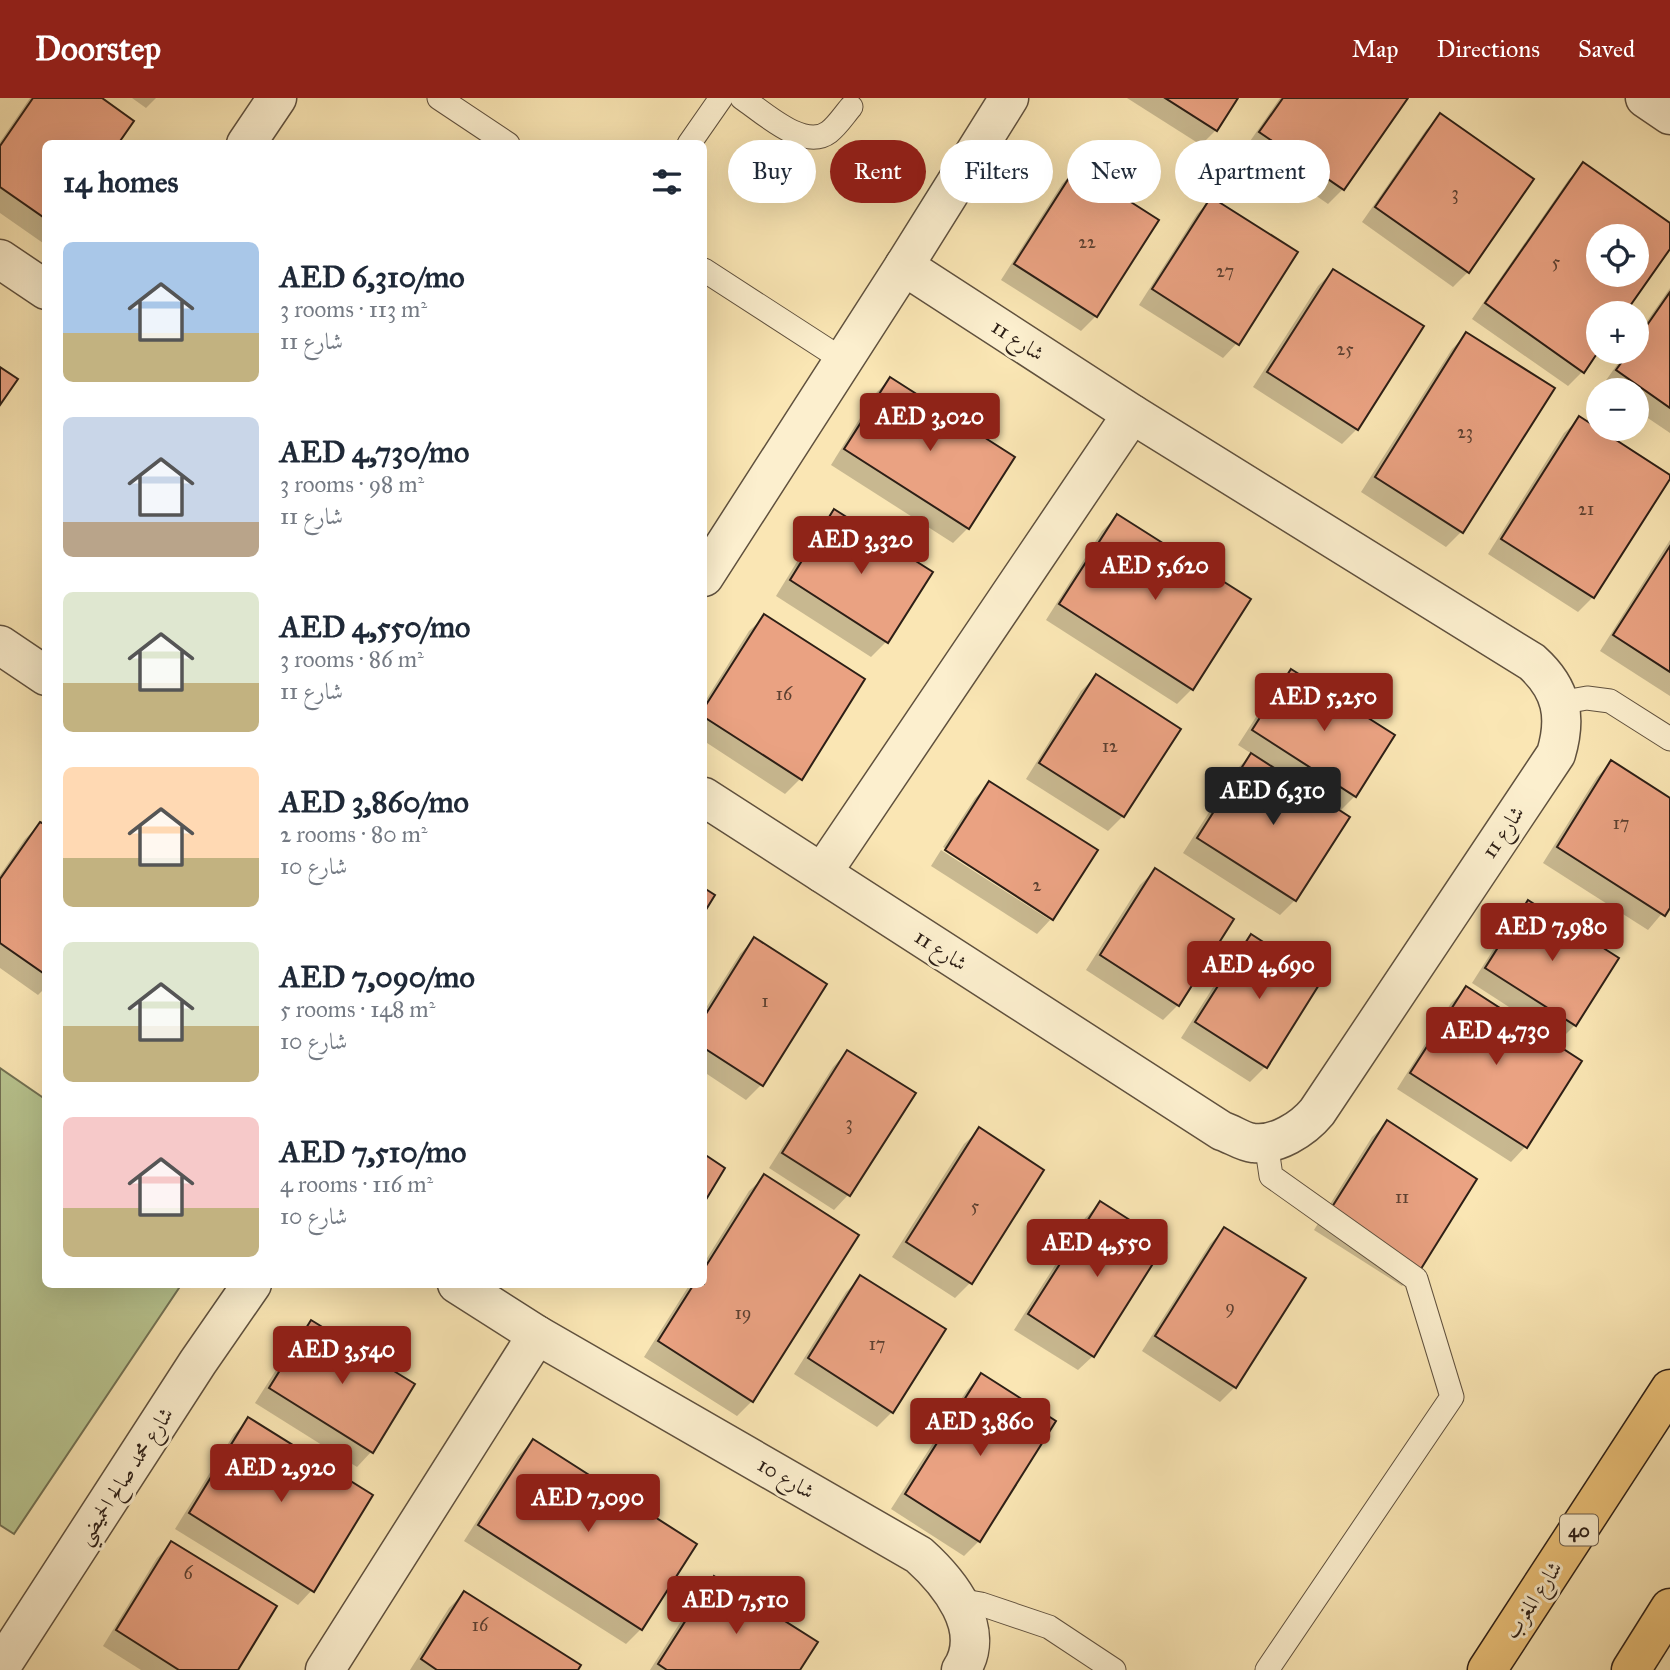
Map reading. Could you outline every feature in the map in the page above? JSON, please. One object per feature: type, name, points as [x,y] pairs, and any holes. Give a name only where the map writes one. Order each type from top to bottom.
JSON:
[{"type":"highway","name":"شارع المغرب","points":[[1486,1670],[1670,1389]]},
{"type":"highway","points":[[1630,1670],[1670,1608]]},
{"type":"street","points":[[249,140],[277,98]]},
{"type":"street","points":[[707,572],[1009,98]]},
{"type":"street","points":[[1645,98],[1670,114]]},
{"type":"street","points":[[0,259],[42,287]]},
{"type":"street","name":"شارع 11","points":[[707,799],[1222,1130],[1252,1143],[1266,1142],[1309,1123],[1556,754],[1562,728],[1559,703],[1553,687],[1532,662],[1132,414],[904,266]]},
{"type":"street","points":[[822,873],[1132,414]]},
{"type":"street","points":[[0,645],[42,673]]},
{"type":"street","name":"شارع محمد صالح الحميضي","points":[[0,1668],[198,1362],[249,1288]]},
{"type":"street","name":"شارع 10","points":[[463,1288],[537,1335],[919,1555],[942,1577],[965,1614],[969,1644],[967,1661],[961,1670]]},
{"type":"street","points":[[325,1670],[537,1335]]},
{"type":"lane","points":[[439,98],[502,140]]},
{"type":"lane","points":[[692,140],[720,98]]},
{"type":"lane","points":[[742,98],[791,131],[810,138],[828,132],[851,107]]},
{"type":"lane","points":[[707,272],[843,360]]},
{"type":"lane","points":[[1559,703],[1587,698],[1610,701],[1670,739]]},
{"type":"lane","points":[[1266,1142],[1271,1176],[1416,1279],[1452,1396],[1267,1670]]},
{"type":"lane","points":[[958,1600],[981,1604],[1049,1627],[1114,1670]]},
{"type":"green space","points":[[0,1068],[42,1097],[42,1288],[179,1288],[14,1534],[0,1525]]},
{"type":"building","points":[[33,98],[102,98],[134,121],[121,140],[42,140],[42,216],[0,187],[0,146]]},
{"type":"building","points":[[1165,98],[1238,98],[1217,131]]},
{"type":"building","points":[[1283,98],[1408,98],[1344,190],[1330,180],[1330,140],[1271,140],[1259,132]]},
{"type":"building","points":[[1440,113],[1534,179],[1469,273],[1375,207]]},
{"type":"building","points":[[1583,162],[1670,223],[1670,249],[1649,279],[1649,224],[1586,224],[1586,287],[1643,287],[1633,301],[1586,301],[1586,364],[1590,364],[1584,373],[1485,303]]},
{"type":"building","points":[[1067,181],[1067,203],[1132,203],[1159,220],[1097,317],[1014,264]]},
{"type":"building","points":[[1207,203],[1220,203],[1298,252],[1239,345],[1152,289]]},
{"type":"building","points":[[1333,269],[1424,326],[1358,430],[1267,372]]},
{"type":"building","points":[[1670,292],[1670,408],[1649,393],[1649,378],[1627,378],[1616,370],[1620,364],[1649,364],[1649,322]]},
{"type":"building","points":[[1466,332],[1555,388],[1463,533],[1375,477]]},
{"type":"building","points":[[0,367],[18,379],[0,405]]},
{"type":"building","points":[[890,377],[1015,457],[969,529],[844,449]]},
{"type":"building","points":[[1579,416],[1586,421],[1586,441],[1618,441],[1670,475],[1670,479],[1594,598],[1501,539]]},
{"type":"building","points":[[834,509],[933,572],[888,643],[790,580]]},
{"type":"building","points":[[1117,514],[1251,599],[1193,690],[1059,604]]},
{"type":"building","points":[[1670,546],[1670,672],[1613,635]]},
{"type":"building","points":[[764,614],[865,679],[802,780],[707,719],[707,703]]},
{"type":"building","points":[[1291,669],[1395,735],[1356,797],[1252,730]]},
{"type":"building","points":[[1096,674],[1181,729],[1124,817],[1039,763]]},
{"type":"building","points":[[1251,753],[1350,817],[1296,901],[1197,838]]},
{"type":"building","points":[[1611,760],[1670,798],[1670,908],[1665,916],[1557,847]]},
{"type":"building","points":[[989,781],[1098,850],[1053,920],[945,850]]},
{"type":"building","points":[[40,822],[42,823],[42,972],[0,943],[0,879]]},
{"type":"building","points":[[1155,868],[1234,919],[1179,1006],[1100,955]]},
{"type":"building","points":[[707,890],[715,895],[707,908]]},
{"type":"building","points":[[1528,900],[1619,958],[1576,1026],[1485,968]]},
{"type":"building","points":[[1251,934],[1322,980],[1267,1068],[1195,1022]]},
{"type":"building","points":[[754,937],[827,984],[763,1086],[707,1050],[707,1012]]},
{"type":"building","points":[[1466,986],[1582,1061],[1527,1148],[1410,1073]]},
{"type":"building","points":[[847,1050],[916,1093],[850,1196],[782,1153]]},
{"type":"building","points":[[1387,1120],[1477,1179],[1419,1272],[1327,1215]]},
{"type":"building","points":[[979,1127],[1044,1170],[972,1284],[906,1242]]},
{"type":"building","points":[[707,1156],[725,1168],[707,1198]]},
{"type":"building","points":[[764,1174],[859,1235],[753,1402],[658,1341],[691,1288],[707,1288],[707,1264]]},
{"type":"building","points":[[1100,1201],[1166,1243],[1094,1357],[1028,1314]]},
{"type":"building","points":[[1224,1227],[1306,1278],[1236,1388],[1155,1336]]},
{"type":"building","points":[[860,1275],[946,1329],[893,1413],[808,1358]]},
{"type":"building","points":[[311,1320],[415,1384],[373,1453],[269,1388]]},
{"type":"building","points":[[981,1373],[1056,1421],[980,1542],[905,1494]]},
{"type":"building","points":[[248,1417],[373,1495],[314,1592],[189,1513]]},
{"type":"building","points":[[533,1439],[697,1544],[642,1630],[478,1525]]},
{"type":"building","points":[[171,1541],[277,1606],[238,1670],[179,1670],[116,1630]]},
{"type":"building","points":[[714,1576],[818,1642],[800,1670],[667,1670],[658,1664]]},
{"type":"building","points":[[464,1591],[581,1665],[578,1670],[437,1670],[421,1659]]}]
